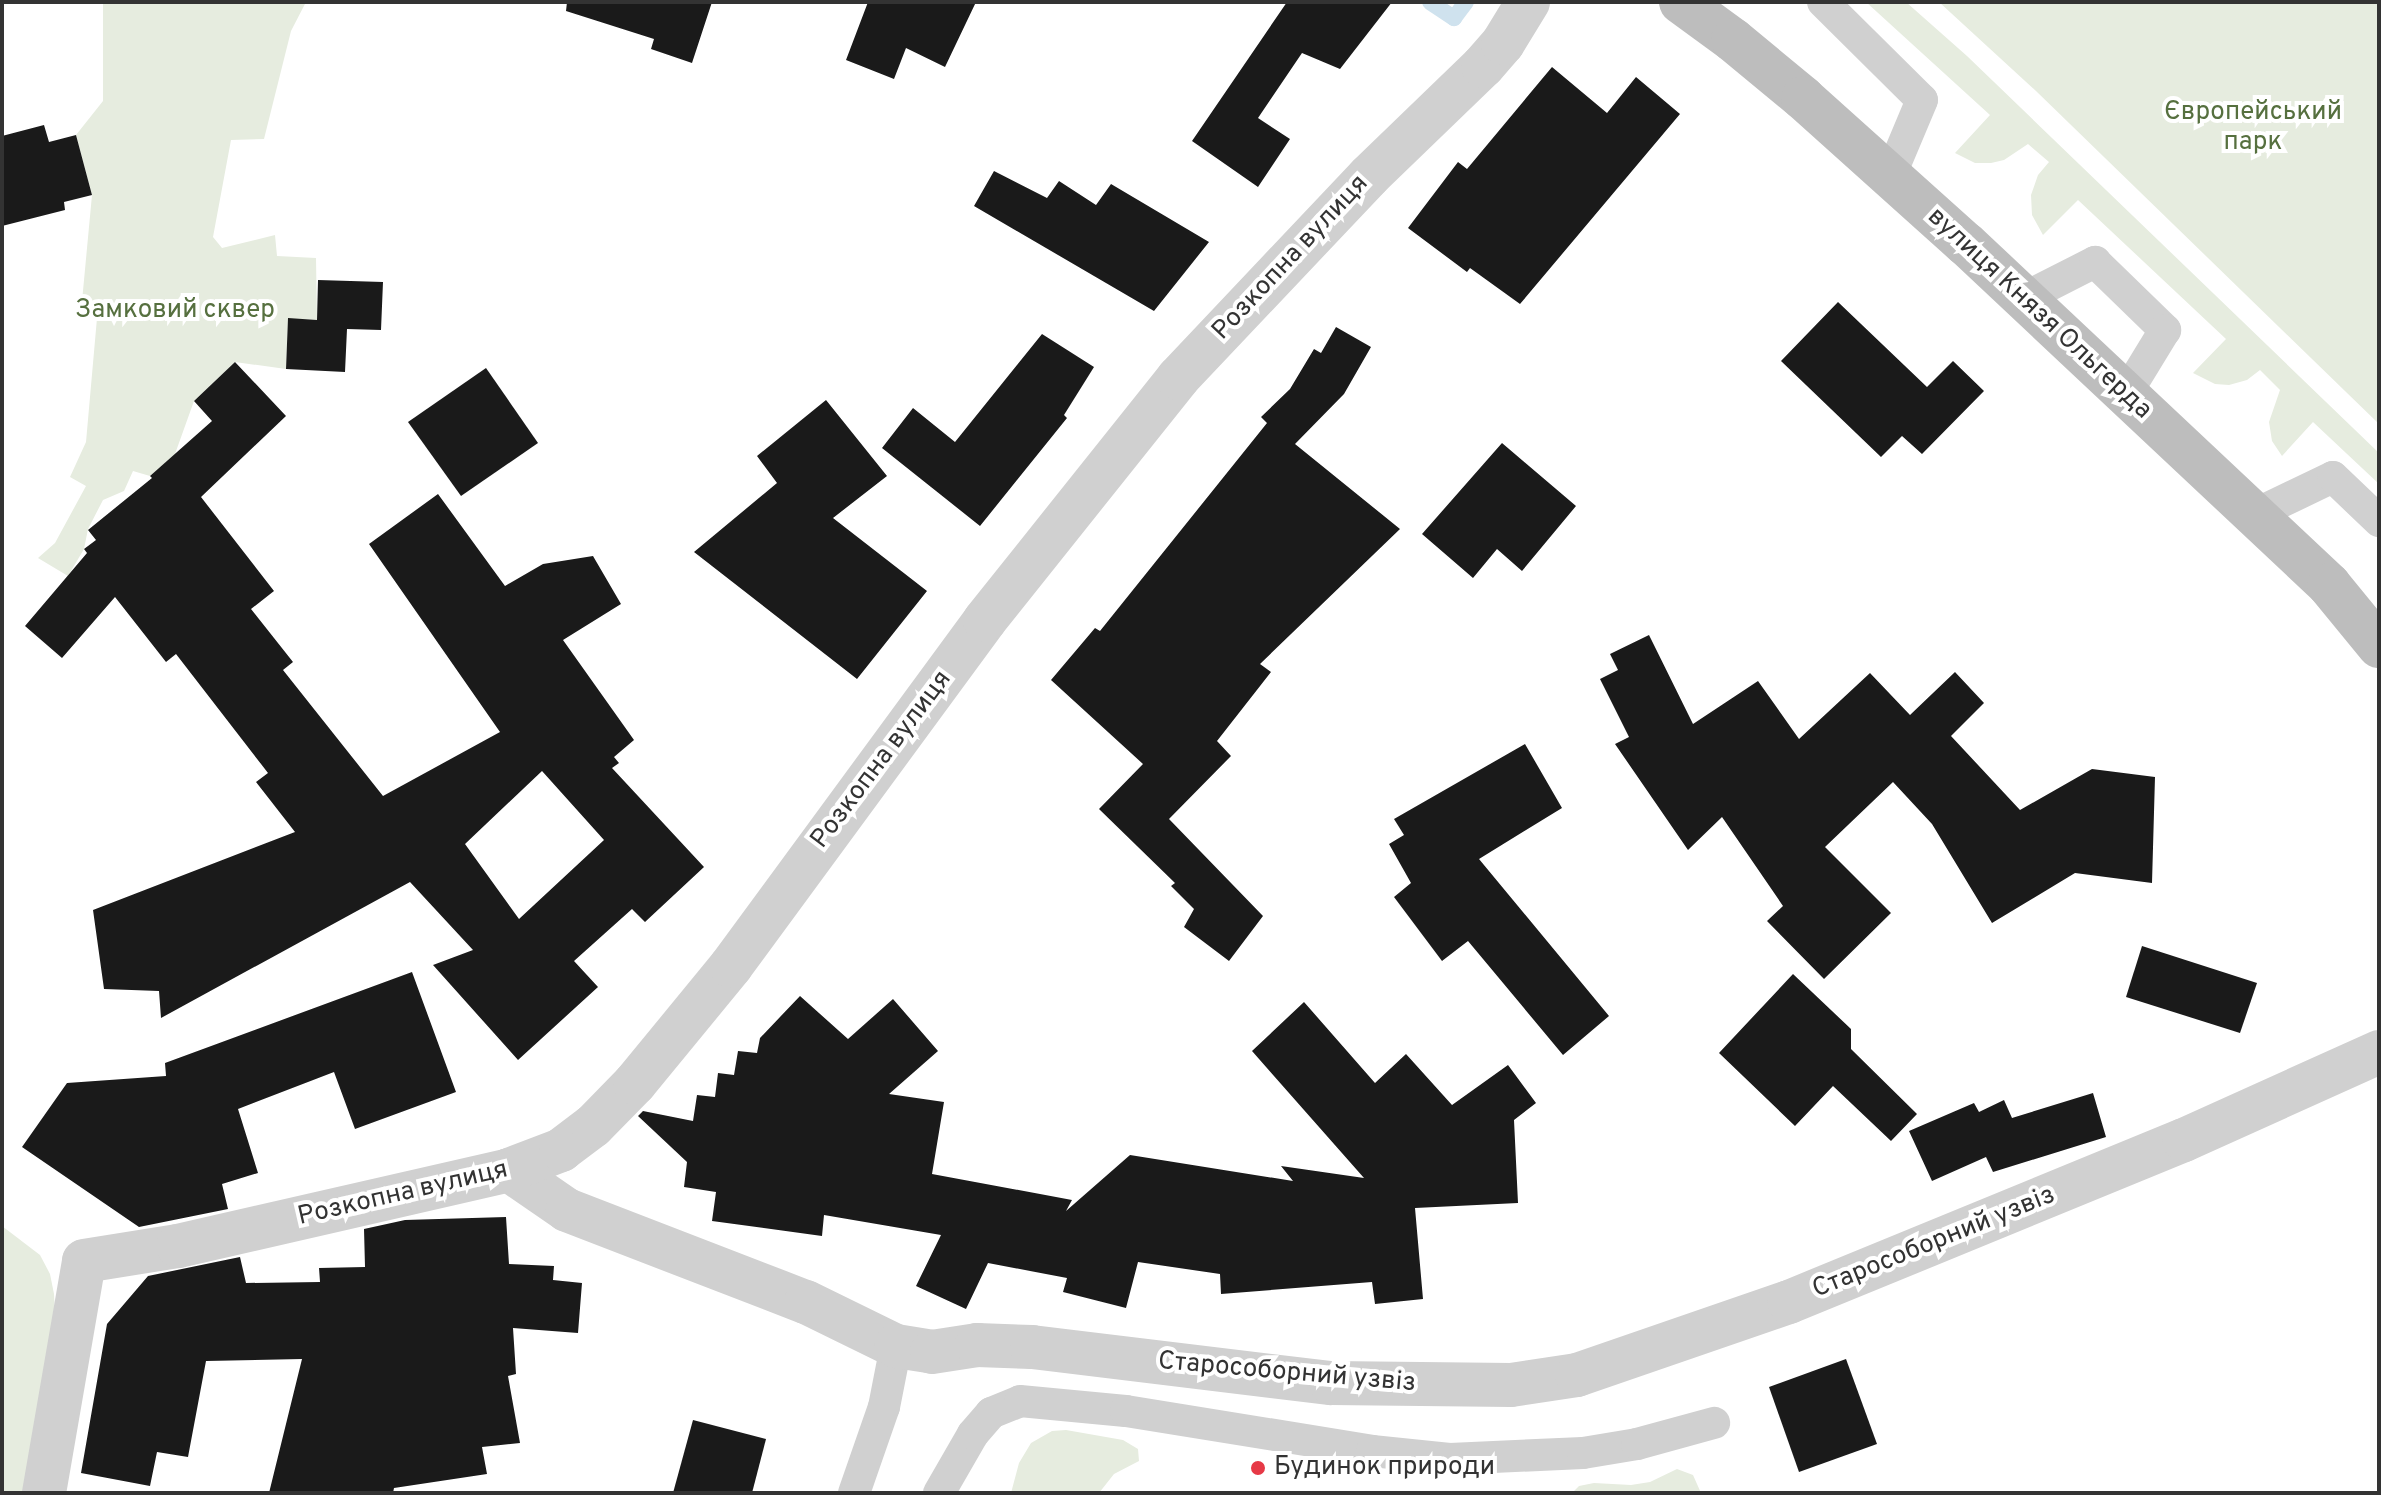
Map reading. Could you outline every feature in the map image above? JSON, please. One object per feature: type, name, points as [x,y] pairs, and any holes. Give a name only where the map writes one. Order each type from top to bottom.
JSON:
[{"type":"main road","name":"вулиця Князя Ольгерда","points":[[1681,2],[1733,40],[1890,176],[2256,514],[2377,635]]},
{"type":"street","name":"Розкопна вулиця","points":[[44,1493],[84,1261],[178,1246],[509,1170],[553,1154],[576,1140],[635,1083],[731,966],[985,620],[1148,415],[1369,176],[1483,66],[1503,43],[1528,2]]},
{"type":"street","name":"Старособорний узвіз","points":[[509,1170],[567,1210],[793,1297],[896,1346],[932,1352],[977,1345],[1032,1347],[1331,1383],[1473,1387],[1546,1382],[1577,1375],[1717,1329],[2184,1140],[2379,1052]]},
{"type":"lane","points":[[1823,2],[1922,100],[1890,176]]},
{"type":"lane","points":[[2024,298],[2095,262],[2165,330],[2126,394]]},
{"type":"lane","points":[[2256,514],[2333,477],[2379,521]]},
{"type":"lane","points":[[854,1493],[884,1407],[896,1346]]},
{"type":"lane","points":[[939,1493],[973,1434],[991,1413],[1020,1401],[1126,1411],[1372,1451],[1450,1459],[1583,1453],[1637,1444],[1714,1423]]},
{"type":"green space","name":"Замковий сквер","points":[[103,2],[306,2],[291,31],[264,139],[231,140],[213,237],[222,248],[275,235],[277,256],[316,258],[317,320],[288,319],[286,369],[235,362],[194,401],[175,454],[150,476],[133,471],[124,491],[103,500],[88,529],[84,549],[68,576],[38,558],[55,543],[86,486],[70,477],[86,442],[97,318],[81,312],[92,195],[76,135],[103,101]]},
{"type":"green space","points":[[1866,2],[1906,2],[1967,56],[2379,453],[2379,484],[2313,422],[2282,456],[2272,441],[2269,422],[2280,390],[2260,370],[2247,380],[2229,385],[2215,384],[2193,373],[2226,339],[2078,200],[2043,235],[2032,215],[2031,195],[2038,175],[2049,162],[2028,144],[2004,160],[1991,163],[1975,163],[1955,153],[1990,115]]},
{"type":"green space","name":"Європейський парк","points":[[1939,2],[2379,2],[2379,424],[2036,91]]},
{"type":"green space","points":[[2,1226],[40,1255],[50,1274],[54,1294],[55,1313],[25,1493],[2,1493]]},
{"type":"green space","points":[[1066,1430],[1123,1440],[1138,1449],[1139,1461],[1114,1474],[1099,1493],[1011,1493],[1019,1463],[1031,1443],[1052,1431]]},
{"type":"green space","points":[[1677,1469],[1693,1475],[1701,1493],[1572,1493],[1579,1486],[1594,1483],[1631,1485],[1650,1482]]},
{"type":"building","points":[[567,2],[712,2],[692,63],[651,49],[654,39],[566,11]]},
{"type":"building","points":[[868,2],[976,2],[945,67],[906,48],[894,79],[846,60]]},
{"type":"building","points":[[1287,2],[1392,2],[1340,69],[1302,53],[1258,118],[1290,139],[1258,187],[1192,141]]},
{"type":"building","points":[[1552,67],[1607,113],[1636,77],[1680,114],[1520,304],[1470,268],[1467,272],[1408,228],[1458,162],[1467,169]]},
{"type":"building","points":[[44,125],[49,142],[76,135],[92,195],[64,202],[65,210],[2,226],[2,136]]},
{"type":"building","points":[[994,171],[1047,198],[1059,181],[1096,205],[1111,184],[1209,242],[1154,311],[974,206]]},
{"type":"building","points":[[318,280],[383,282],[381,330],[347,329],[345,372],[286,369],[288,318],[317,320]]},
{"type":"building","points":[[1838,302],[1927,387],[1953,361],[1984,391],[1922,454],[1902,436],[1881,457],[1781,361]]},
{"type":"building","points":[[1336,327],[1371,347],[1344,394],[1295,444],[1400,529],[1260,664],[1271,672],[1217,741],[1231,756],[1169,819],[1263,916],[1229,961],[1184,927],[1194,909],[1171,886],[1175,883],[1099,809],[1143,764],[1051,680],[1095,628],[1100,631],[1267,423],[1261,417],[1290,389],[1314,349],[1321,353]]},
{"type":"building","points":[[1042,334],[1094,367],[1064,415],[1067,418],[980,526],[882,448],[913,408],[955,442]]},
{"type":"building","points":[[235,362],[286,416],[201,497],[274,591],[251,609],[293,662],[283,670],[383,796],[500,732],[369,544],[438,494],[505,586],[543,564],[593,556],[621,604],[563,640],[634,740],[614,757],[619,763],[612,768],[704,867],[645,922],[632,909],[574,961],[598,987],[518,1060],[433,965],[473,950],[410,882],[161,1018],[159,991],[104,989],[93,910],[295,832],[256,782],[268,773],[176,654],[166,662],[115,597],[62,658],[25,626],[87,553],[84,549],[96,540],[88,530],[152,478],[150,476],[212,421],[194,401]],"holes":[[[542,771],[604,840],[519,919],[465,844]]]},
{"type":"building","points":[[486,368],[538,443],[461,496],[408,422]]},
{"type":"building","points":[[826,400],[887,476],[833,518],[927,591],[857,679],[694,552],[777,483],[757,456]]},
{"type":"building","points":[[1502,443],[1576,506],[1522,571],[1497,549],[1473,578],[1422,534]]},
{"type":"building","points":[[1649,635],[1693,724],[1758,681],[1799,739],[1870,673],[1910,715],[1955,672],[1984,703],[1951,736],[2020,810],[2092,769],[2155,777],[2152,883],[2075,873],[1992,923],[1932,824],[1893,782],[1825,847],[1891,913],[1824,979],[1767,921],[1783,906],[1722,817],[1688,850],[1615,744],[1629,737],[1600,679],[1618,670],[1610,654]]},
{"type":"building","points":[[1525,744],[1562,808],[1479,859],[1609,1016],[1563,1055],[1468,941],[1442,961],[1394,897],[1411,883],[1389,844],[1404,835],[1394,819]]},
{"type":"building","points":[[2142,946],[2257,983],[2240,1033],[2126,997]]},
{"type":"building","points":[[412,972],[456,1092],[355,1129],[334,1072],[238,1109],[258,1173],[222,1184],[228,1209],[139,1227],[22,1147],[67,1083],[166,1076],[165,1063]]},
{"type":"building","points":[[1793,974],[1851,1029],[1851,1049],[1917,1114],[1891,1141],[1833,1086],[1795,1126],[1719,1053]]},
{"type":"building","points":[[800,996],[848,1039],[893,999],[938,1051],[889,1094],[944,1102],[932,1174],[1072,1200],[1066,1211],[1130,1155],[1293,1181],[1281,1166],[1364,1178],[1252,1051],[1304,1002],[1375,1083],[1406,1054],[1452,1105],[1508,1065],[1536,1103],[1514,1120],[1518,1203],[1415,1208],[1423,1299],[1375,1304],[1372,1282],[1221,1294],[1220,1274],[1138,1262],[1126,1308],[1063,1292],[1067,1278],[988,1263],[966,1309],[916,1286],[941,1235],[824,1215],[822,1236],[712,1221],[716,1192],[684,1187],[687,1162],[638,1116],[643,1111],[693,1121],[697,1095],[715,1097],[718,1073],[734,1075],[738,1051],[757,1053],[760,1038]]},
{"type":"building","points":[[2093,1093],[2106,1137],[1993,1172],[1986,1157],[1932,1181],[1909,1131],[1974,1103],[1979,1112],[2004,1100],[2012,1118]]},
{"type":"building","points":[[506,1217],[509,1264],[554,1266],[553,1280],[582,1283],[578,1333],[513,1328],[516,1374],[508,1376],[520,1443],[482,1447],[487,1474],[394,1488],[393,1493],[269,1493],[302,1359],[206,1361],[188,1457],[157,1452],[150,1486],[81,1473],[107,1324],[148,1276],[240,1257],[246,1283],[320,1282],[319,1268],[365,1267],[364,1229],[405,1220]]},
{"type":"building","points":[[1846,1359],[1877,1444],[1799,1472],[1769,1387]]},
{"type":"building","points":[[693,1420],[766,1439],[752,1493],[673,1493]]},
{"type":"waterway","points":[[1430,2],[1454,18],[1466,2]]},
{"type":"place","name":"Будинок природи","points":[[1258,1468]]}]
